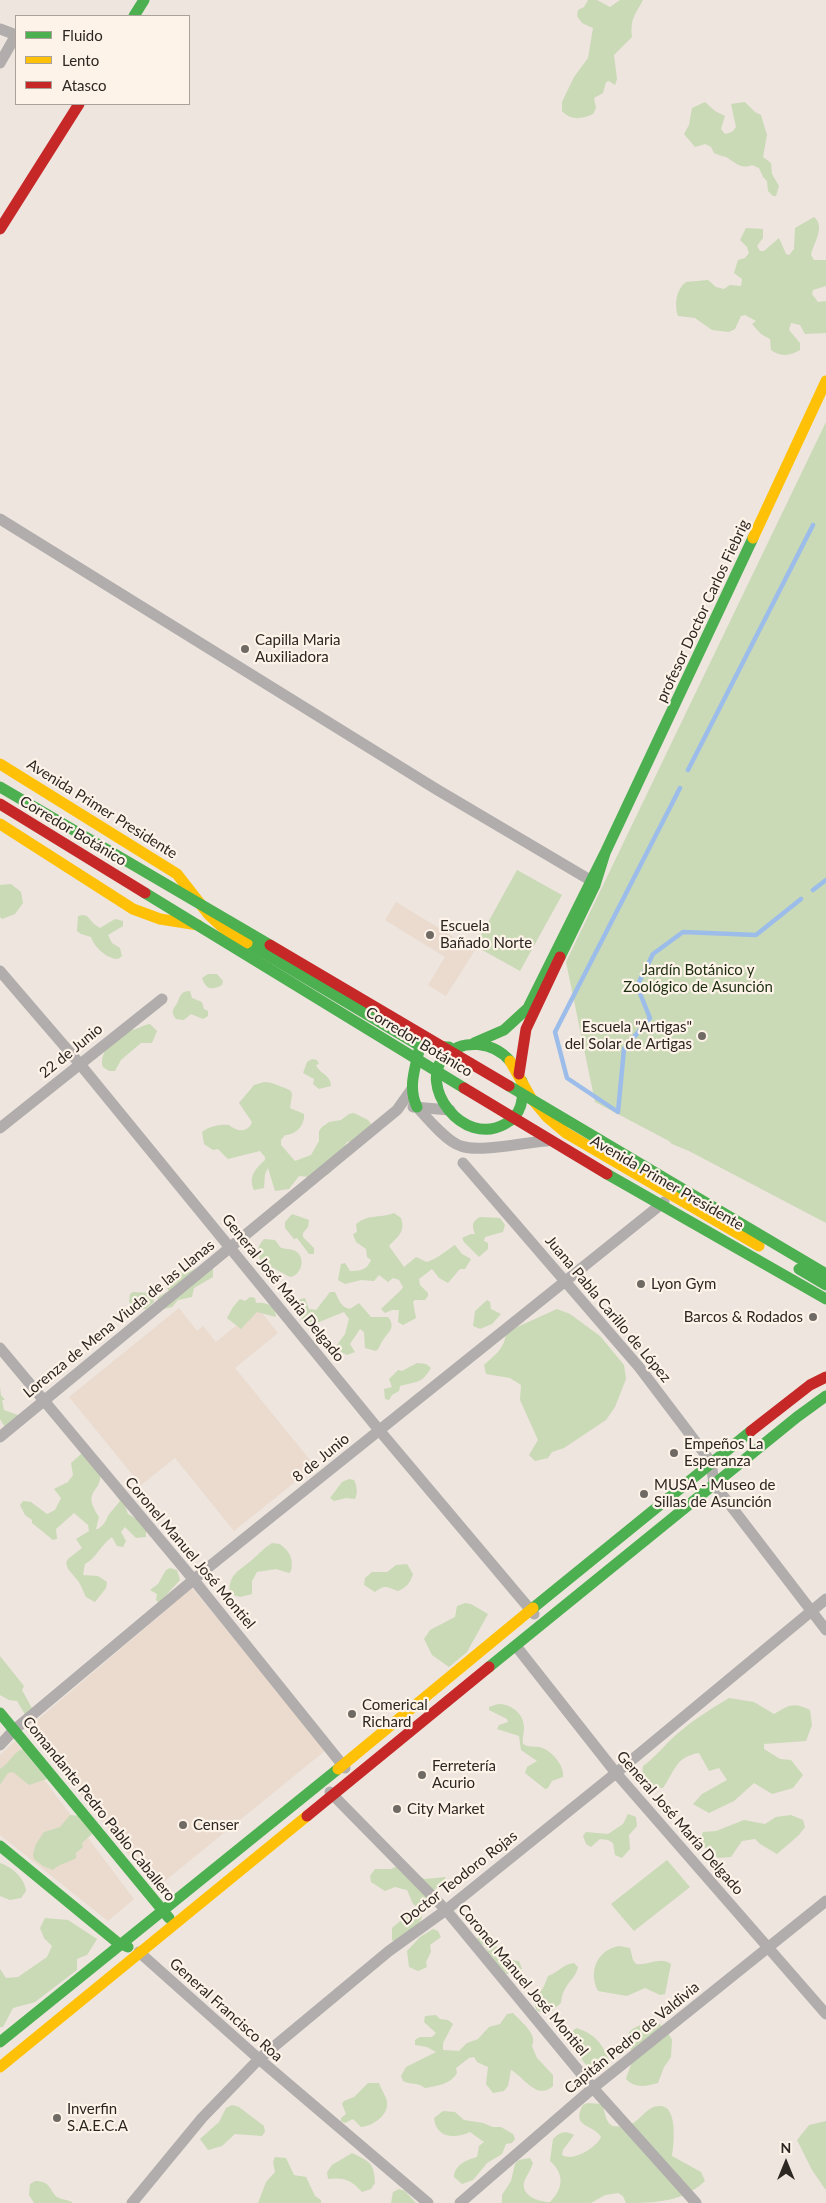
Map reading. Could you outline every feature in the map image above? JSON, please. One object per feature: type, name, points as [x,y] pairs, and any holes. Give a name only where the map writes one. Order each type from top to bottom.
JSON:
[{"type":"main road","points":[[135,15],[144,0]]},
{"type":"main road","points":[[0,229],[78,105]]},
{"type":"main road","name":"profesor Doctor Carlos Fiebrig","points":[[468,1044],[494,1036],[508,1028],[528,1008],[605,853],[826,381]]},
{"type":"main road","name":"Avenida Primer Presidente","points":[[0,764],[177,874],[210,915],[224,929],[420,1046],[443,1047],[468,1044],[492,1048],[502,1052],[511,1061],[530,1097],[565,1132],[826,1285]]},
{"type":"main road","name":"Corredor Botánico","points":[[0,787],[826,1274]]},
{"type":"main road","name":"Corredor Botánico","points":[[0,804],[566,1150],[826,1299]]},
{"type":"main road","name":"Avenida Primer Presidente","points":[[0,824],[146,915],[170,921],[224,929]]},
{"type":"main road","name":"profesor Doctor Carlos Fiebrig","points":[[520,1077],[522,1046],[531,1017],[595,885],[605,853]]},
{"type":"main road","points":[[436,1084],[437,1068],[442,1059],[468,1044]]},
{"type":"main road","points":[[417,1107],[413,1101],[412,1089],[420,1046]]},
{"type":"main road","name":"Avenida Primer Presidente","points":[[420,1046],[441,1099],[468,1126],[482,1131],[545,1135],[562,1140],[826,1292]]},
{"type":"main road","points":[[482,1131],[494,1130],[510,1123],[518,1115],[524,1099],[520,1077]]},
{"type":"main road","points":[[0,2042],[118,1943],[162,1910],[342,1765],[711,1462],[810,1385],[826,1377]]},
{"type":"main road","points":[[0,2067],[714,1484],[825,1397]]},
{"type":"main road","name":"Comandante Pedro Pablo Caballero","points":[[0,1713],[175,1925]]},
{"type":"main road","name":"General Francisco Roa","points":[[0,1846],[118,1943],[139,1952]]},
{"type":"street","points":[[0,29],[15,35]]},
{"type":"street","points":[[0,63],[15,37]]},
{"type":"street","points":[[0,519],[436,789],[590,880]]},
{"type":"street","name":"General José María Delgado","points":[[0,971],[79,1063],[231,1247],[379,1430],[543,1623]]},
{"type":"street","name":"22 de Junio","points":[[0,1128],[79,1063],[162,999]]},
{"type":"street","name":"Lorenza de Mena Viuda de las Llanas","points":[[0,1437],[42,1400],[397,1110],[412,1089]]},
{"type":"street","points":[[417,1107],[442,1133],[460,1146],[488,1148],[562,1140]]},
{"type":"street","points":[[397,1110],[417,1107],[450,1110]]},
{"type":"street","name":"Juana Pabla Carillo de López","points":[[463,1163],[639,1366],[711,1462],[714,1484]]},
{"type":"street","name":"8 de Junio","points":[[0,1745],[14,1730],[194,1579],[564,1280],[648,1217],[666,1200]]},
{"type":"street","name":"Coronel Manuel José Montiel","points":[[0,1348],[194,1579],[355,1779]]},
{"type":"street","points":[[714,1484],[810,1612],[826,1630]]},
{"type":"street","name":"Doctor Teodoro Rojas","points":[[132,2203],[202,2118],[259,2059],[389,1951],[446,1910],[616,1773],[826,1599]]},
{"type":"street","name":"General José María Delgado","points":[[516,1646],[616,1773],[826,2014]]},
{"type":"street","name":"Coronel Manuel José Montiel","points":[[321,1782],[446,1910],[593,2088],[696,2203]]},
{"type":"street","name":"Capitán Pedro de Valdivia","points":[[460,2203],[593,2088],[826,1901]]},
{"type":"street","name":"General Francisco Roa","points":[[139,1952],[259,2059],[428,2203]]},
{"type":"shaded area","name":"Escuela Bañado Norte","points":[[396,902],[475,950],[446,996],[428,985],[445,957],[385,920]]},
{"type":"shaded area","points":[[179,1308],[197,1331],[203,1326],[216,1342],[258,1308],[278,1333],[235,1368],[315,1466],[234,1531],[175,1458],[141,1485],[69,1397]]},
{"type":"shaded area","points":[[192,1588],[326,1750],[155,1889],[29,1727]]},
{"type":"shaded area","points":[[15,1741],[134,1899],[108,1921],[0,1835],[0,1755]]},
{"type":"green space","points":[[588,0],[597,0],[610,7],[620,0],[643,0],[632,21],[632,37],[614,55],[617,79],[615,85],[609,81],[606,82],[603,93],[594,98],[596,108],[593,114],[573,118],[562,111],[562,102],[574,77],[588,58],[593,28],[582,23],[577,16],[578,10],[584,7]]},
{"type":"green space","points":[[705,102],[715,111],[725,116],[721,129],[725,134],[732,132],[736,127],[731,104],[745,102],[761,115],[767,135],[763,157],[771,163],[772,174],[779,186],[776,196],[773,196],[768,191],[767,181],[759,168],[752,165],[745,167],[738,165],[726,157],[714,153],[711,147],[705,144],[695,147],[684,134],[689,125],[692,108]]},
{"type":"green space","points":[[814,217],[819,226],[819,231],[811,255],[814,260],[826,260],[826,286],[813,290],[812,294],[818,302],[826,301],[826,333],[805,334],[800,325],[791,323],[789,330],[800,343],[800,350],[793,354],[782,355],[771,350],[770,339],[761,334],[752,324],[756,321],[745,315],[741,316],[735,329],[729,332],[712,330],[695,318],[678,316],[676,307],[677,297],[680,289],[686,282],[708,280],[716,287],[724,289],[730,285],[741,286],[742,279],[734,273],[738,260],[745,258],[749,253],[747,247],[740,240],[746,228],[763,229],[763,238],[757,246],[760,251],[764,251],[779,238],[786,254],[789,255],[794,249],[795,228]]},
{"type":"green space","name":"Jardín Botánico y Zoológico de Asunción","points":[[826,422],[826,1223],[595,1102],[566,962]]},
{"type":"green space","points":[[517,870],[562,895],[520,971],[475,946]]},
{"type":"green space","points":[[11,884],[21,892],[23,903],[15,914],[2,919],[0,917],[0,885]]},
{"type":"green space","points":[[78,916],[87,916],[100,928],[115,919],[123,921],[123,926],[108,935],[112,943],[120,948],[122,956],[118,959],[105,955],[95,945],[91,937],[77,931]]},
{"type":"green space","points":[[208,974],[217,974],[223,981],[222,985],[215,988],[207,987],[202,978]]},
{"type":"green space","points":[[190,991],[192,998],[202,1002],[204,1009],[208,1011],[208,1016],[203,1019],[191,1014],[184,1020],[176,1019],[173,1009],[182,993]]},
{"type":"green space","points":[[150,1024],[157,1031],[152,1043],[141,1043],[121,1060],[115,1071],[109,1071],[103,1067],[102,1062],[105,1052],[115,1037],[124,1031]]},
{"type":"green space","points":[[312,1059],[317,1060],[319,1064],[316,1065],[329,1079],[331,1086],[319,1089],[313,1084],[314,1079],[303,1073],[307,1062]]},
{"type":"green space","points":[[264,1082],[290,1090],[292,1094],[290,1108],[304,1114],[303,1122],[299,1129],[289,1135],[285,1135],[281,1140],[281,1145],[295,1161],[311,1155],[319,1141],[319,1131],[322,1127],[329,1122],[341,1120],[349,1114],[354,1113],[368,1120],[371,1124],[369,1137],[347,1142],[345,1145],[346,1155],[327,1175],[322,1177],[299,1176],[289,1189],[275,1191],[268,1168],[265,1174],[264,1188],[254,1190],[252,1177],[265,1160],[260,1151],[228,1159],[218,1149],[213,1150],[204,1144],[202,1132],[222,1125],[229,1125],[239,1130],[248,1128],[252,1122],[239,1103],[254,1085]]},
{"type":"green space","points":[[394,1213],[401,1218],[402,1231],[389,1246],[404,1267],[416,1257],[427,1262],[455,1245],[462,1254],[471,1259],[465,1269],[460,1269],[448,1283],[439,1278],[432,1269],[419,1279],[420,1285],[428,1293],[428,1296],[425,1300],[415,1300],[413,1302],[416,1318],[403,1325],[398,1322],[399,1310],[385,1313],[381,1309],[403,1287],[399,1280],[393,1278],[388,1282],[379,1275],[374,1281],[361,1280],[345,1284],[338,1280],[341,1264],[345,1263],[350,1271],[357,1271],[365,1268],[371,1260],[367,1257],[366,1249],[356,1242],[353,1234],[357,1232],[356,1224],[366,1218]]},
{"type":"green space","points":[[292,1214],[309,1220],[303,1237],[314,1248],[314,1254],[309,1254],[297,1238],[294,1239],[285,1228],[285,1222]]},
{"type":"green space","points":[[480,1217],[500,1218],[505,1225],[503,1232],[485,1237],[484,1241],[488,1243],[488,1249],[479,1257],[462,1238],[475,1234],[473,1224]]},
{"type":"green space","points":[[264,1239],[275,1240],[281,1248],[292,1250],[300,1255],[301,1267],[294,1276],[290,1277],[262,1262],[258,1250]]},
{"type":"green space","points":[[204,1265],[213,1266],[213,1277],[194,1288],[192,1297],[178,1300],[172,1307],[164,1309],[157,1305],[158,1297],[169,1291],[165,1285],[169,1275],[180,1271],[184,1274]]},
{"type":"green space","points":[[133,1292],[150,1293],[154,1302],[146,1309],[137,1310],[129,1302],[130,1294]]},
{"type":"green space","points":[[330,1292],[335,1292],[340,1302],[347,1308],[350,1309],[359,1303],[371,1317],[388,1317],[392,1326],[391,1329],[376,1351],[365,1348],[364,1332],[360,1329],[350,1344],[355,1352],[347,1355],[339,1351],[337,1345],[345,1334],[349,1319],[344,1312],[309,1326],[292,1305],[294,1301],[305,1298],[309,1309],[316,1310]]},
{"type":"green space","points":[[250,1297],[255,1298],[256,1303],[270,1305],[276,1313],[276,1317],[257,1312],[241,1329],[227,1318],[240,1299],[245,1301]]},
{"type":"green space","points":[[487,1300],[490,1302],[491,1309],[501,1314],[492,1324],[480,1329],[473,1326],[475,1311]]},
{"type":"green space","points":[[557,1309],[570,1314],[600,1336],[624,1365],[626,1379],[615,1407],[606,1420],[564,1448],[552,1452],[548,1458],[535,1461],[529,1455],[538,1440],[520,1400],[521,1385],[510,1378],[486,1374],[484,1365],[501,1348],[506,1334]]},
{"type":"green space","points":[[417,1363],[426,1364],[431,1368],[421,1380],[400,1386],[399,1391],[392,1395],[389,1400],[385,1399],[384,1389],[392,1387],[389,1379],[398,1370],[402,1371]]},
{"type":"green space","points":[[0,1387],[1,1395],[5,1400],[2,1400],[4,1410],[18,1415],[19,1418],[6,1429],[0,1419]]},
{"type":"green space","points":[[89,1447],[100,1473],[100,1479],[92,1496],[94,1508],[99,1517],[96,1529],[104,1524],[109,1514],[120,1501],[109,1486],[123,1500],[128,1514],[135,1518],[146,1530],[146,1537],[136,1538],[125,1527],[121,1532],[126,1541],[123,1547],[117,1546],[112,1537],[85,1564],[83,1575],[98,1576],[107,1582],[106,1588],[95,1602],[86,1597],[79,1582],[68,1569],[66,1563],[68,1559],[82,1548],[76,1539],[89,1531],[88,1525],[74,1513],[56,1529],[57,1539],[53,1540],[32,1523],[32,1520],[25,1515],[20,1505],[23,1501],[31,1502],[47,1514],[55,1510],[61,1498],[54,1489],[68,1482],[73,1475],[71,1463]]},
{"type":"green space","points":[[349,1479],[354,1480],[356,1485],[355,1499],[346,1498],[334,1501],[330,1498],[342,1482]]},
{"type":"green space","points":[[272,1543],[280,1544],[286,1549],[292,1562],[291,1571],[289,1573],[276,1569],[257,1572],[252,1581],[252,1594],[240,1597],[230,1594],[231,1582],[236,1573]]},
{"type":"green space","points":[[407,1564],[413,1574],[411,1580],[398,1591],[384,1587],[375,1592],[364,1585],[365,1578],[372,1572],[387,1572],[396,1565]]},
{"type":"green space","points":[[170,1568],[177,1570],[180,1580],[159,1603],[156,1600],[157,1594],[150,1590],[158,1584],[166,1570]]},
{"type":"green space","points":[[465,1603],[471,1604],[488,1614],[467,1652],[449,1667],[432,1655],[424,1639],[430,1630],[455,1617],[457,1606]]},
{"type":"green space","points":[[0,1656],[24,1686],[22,1690],[33,1710],[26,1716],[17,1701],[9,1700],[0,1695]]},
{"type":"green space","points":[[729,1698],[754,1702],[774,1714],[784,1708],[795,1705],[810,1710],[812,1725],[806,1741],[764,1744],[764,1749],[780,1759],[791,1760],[803,1775],[793,1788],[772,1794],[754,1783],[734,1801],[709,1813],[693,1804],[702,1794],[727,1780],[719,1768],[709,1771],[699,1753],[680,1761],[663,1788],[656,1788],[642,1776],[643,1766],[683,1729]]},
{"type":"green space","points":[[498,1704],[512,1708],[522,1718],[524,1728],[523,1744],[544,1748],[552,1754],[562,1768],[563,1777],[552,1781],[548,1788],[545,1789],[525,1773],[527,1767],[537,1761],[521,1750],[519,1736],[497,1729],[499,1725],[508,1722],[507,1719],[489,1710],[489,1707]]},
{"type":"green space","points":[[23,1749],[47,1779],[29,1785],[13,1772],[8,1773],[0,1785],[0,1769],[16,1753]]},
{"type":"green space","points":[[628,1814],[636,1817],[637,1826],[629,1835],[630,1849],[622,1858],[615,1855],[613,1843],[608,1840],[600,1839],[591,1847],[586,1844],[583,1836],[586,1832],[608,1834],[623,1824]]},
{"type":"green space","points":[[70,1815],[82,1816],[92,1834],[82,1843],[83,1847],[76,1853],[76,1858],[53,1870],[43,1866],[34,1859],[33,1854],[36,1844],[44,1832],[60,1827]]},
{"type":"green space","points":[[791,1815],[803,1820],[805,1827],[799,1835],[777,1854],[755,1839],[742,1841],[731,1857],[718,1858],[699,1843],[703,1832],[716,1831],[744,1820],[765,1824],[776,1817]]},
{"type":"green space","points":[[667,1860],[690,1887],[634,1931],[611,1904]]},
{"type":"green space","points":[[0,1863],[13,1870],[23,1882],[26,1891],[21,1898],[10,1900],[0,1896]]},
{"type":"green space","points":[[397,1866],[425,1879],[445,1877],[447,1880],[445,1885],[435,1889],[434,1904],[431,1909],[420,1909],[413,1904],[407,1890],[395,1887],[385,1891],[371,1882],[370,1876],[375,1869],[391,1869]]},
{"type":"green space","points":[[415,1911],[421,1912],[422,1918],[417,1926],[397,1943],[392,1940],[392,1928]]},
{"type":"green space","points":[[45,1918],[68,1920],[97,1939],[87,1955],[77,1959],[77,1970],[35,2002],[13,2008],[3,2027],[0,2027],[0,1969],[6,1978],[18,1977],[47,1957],[52,1946],[44,1938],[40,1928]]},
{"type":"green space","points":[[433,1929],[438,1931],[441,1937],[430,1945],[431,1952],[426,1962],[427,1967],[418,1971],[409,1967],[407,1951],[420,1937]]},
{"type":"green space","points":[[482,1932],[489,1933],[500,1951],[508,1958],[519,1961],[522,1969],[512,1974],[506,1974],[490,1958],[486,1947],[477,1941],[478,1936]]},
{"type":"green space","points":[[619,1946],[630,1948],[636,1964],[663,1961],[671,1964],[665,1994],[660,1995],[645,1988],[627,1996],[598,1991],[594,1977],[596,1963],[605,1952]]},
{"type":"green space","points":[[574,1963],[578,1967],[564,1991],[561,2003],[548,2014],[537,2011],[536,1998],[544,1987],[548,1976]]},
{"type":"green space","points":[[513,2013],[531,2033],[533,2037],[532,2046],[537,2058],[553,2075],[553,2086],[547,2090],[536,2089],[511,2070],[508,2086],[504,2091],[493,2093],[486,2084],[488,2067],[477,2062],[474,2057],[469,2058],[456,2068],[457,2073],[454,2077],[443,2084],[425,2088],[403,2081],[401,2076],[406,2067],[436,2052],[427,2047],[415,2045],[415,2040],[420,2037],[432,2037],[436,2033],[424,2022],[425,2016],[436,2015],[440,2019],[448,2020],[453,2024],[443,2043],[443,2050],[459,2051],[467,2043],[478,2039],[489,2027],[500,2024],[507,2014]]},
{"type":"green space","points":[[657,2022],[666,2029],[672,2040],[671,2057],[664,2067],[658,2083],[645,2086],[633,2084],[626,2079],[633,2057],[627,2037],[637,2026]]},
{"type":"green space","points":[[576,2028],[594,2037],[598,2042],[611,2064],[607,2068],[594,2070],[582,2060],[572,2032]]},
{"type":"green space","points":[[368,2083],[379,2083],[387,2104],[384,2114],[371,2124],[361,2127],[353,2119],[345,2123],[341,2121],[341,2118],[346,2114],[342,2104],[344,2101],[354,2097]]},
{"type":"green space","points":[[588,2103],[602,2104],[607,2121],[615,2126],[625,2126],[633,2123],[648,2110],[659,2106],[665,2107],[672,2118],[672,2156],[701,2172],[705,2181],[687,2193],[658,2202],[626,2203],[623,2196],[618,2193],[605,2195],[591,2203],[502,2203],[502,2195],[511,2181],[515,2164],[519,2160],[530,2158],[533,2163],[524,2182],[525,2191],[541,2201],[550,2202],[560,2187],[560,2176],[550,2161],[553,2139],[563,2132],[574,2135],[563,2150],[562,2155],[572,2157],[584,2153],[601,2137],[598,2133],[584,2125],[579,2118],[583,2105]]},
{"type":"green space","points":[[232,2105],[239,2107],[264,2126],[265,2132],[262,2136],[235,2134],[222,2146],[208,2150],[200,2139],[219,2122],[226,2108]]},
{"type":"green space","points":[[443,2111],[455,2112],[464,2120],[501,2127],[513,2134],[515,2139],[512,2143],[506,2144],[502,2154],[487,2163],[473,2180],[462,2184],[454,2177],[457,2169],[466,2161],[477,2157],[479,2146],[484,2142],[470,2132],[452,2136],[438,2130],[434,2118]]},
{"type":"green space","points":[[826,2121],[825,2189],[812,2170],[797,2140],[809,2125]]},
{"type":"green space","points":[[352,2153],[370,2163],[374,2171],[375,2183],[371,2189],[362,2192],[347,2180],[339,2178],[328,2179],[327,2172],[332,2165]]},
{"type":"green space","points":[[275,2157],[286,2158],[294,2175],[306,2177],[315,2196],[321,2200],[321,2203],[258,2203],[266,2182],[275,2172],[273,2162]]},
{"type":"green space","points":[[35,2181],[47,2184],[57,2197],[73,2203],[34,2203],[29,2195],[30,2184]]},
{"type":"green space","points":[[399,2189],[405,2191],[416,2203],[391,2203],[393,2192]]},
{"type":"waterway","points":[[688,770],[813,525]]},
{"type":"waterway","points":[[680,788],[555,1032],[567,1078],[618,1112],[624,1049],[650,1018],[637,986],[653,954],[683,932],[756,935],[801,899]]},
{"type":"waterway","points":[[813,890],[826,880]]},
{"type":"traffic: fast","points":[[135,15],[144,0]]},
{"type":"traffic: fast","points":[[605,853],[753,538]]},
{"type":"traffic: fast","points":[[0,787],[270,945]]},
{"type":"traffic: fast","points":[[474,1043],[504,1030],[528,1008],[605,853],[595,885],[560,957]]},
{"type":"traffic: fast","points":[[145,893],[464,1088]]},
{"type":"traffic: fast","points":[[247,943],[420,1046],[449,1047]]},
{"type":"traffic: fast","points":[[510,1061],[496,1050],[487,1046],[469,1045],[452,1050],[445,1056],[438,1068],[437,1082],[440,1096],[448,1110],[460,1120],[474,1127],[489,1129],[505,1124],[515,1116],[521,1106],[523,1094],[522,1081]]},
{"type":"traffic: fast","points":[[417,1107],[412,1084],[420,1046]]},
{"type":"traffic: fast","points":[[509,1086],[826,1274]]},
{"type":"traffic: fast","points":[[607,1174],[826,1299]]},
{"type":"traffic: fast","points":[[799,1269],[826,1285]]},
{"type":"traffic: fast","points":[[489,1667],[797,1417],[826,1396]]},
{"type":"traffic: fast","points":[[533,1608],[751,1431]]},
{"type":"traffic: fast","points":[[0,1713],[169,1918]]},
{"type":"traffic: fast","points":[[0,2042],[338,1769]]},
{"type":"traffic: fast","points":[[0,1846],[118,1943],[128,1947]]},
{"type":"traffic: slow","points":[[753,538],[826,381]]},
{"type":"traffic: slow","points":[[0,764],[177,874],[209,915],[224,929],[247,943]]},
{"type":"traffic: slow","points":[[0,824],[133,909],[160,919],[198,925]]},
{"type":"traffic: slow","points":[[510,1061],[531,1098],[547,1117],[566,1133],[759,1246]]},
{"type":"traffic: slow","points":[[338,1769],[533,1608]]},
{"type":"traffic: slow","points":[[0,2067],[307,1816]]},
{"type":"traffic: jam","points":[[0,229],[78,105]]},
{"type":"traffic: jam","points":[[0,804],[145,893]]},
{"type":"traffic: jam","points":[[270,945],[509,1086]]},
{"type":"traffic: jam","points":[[519,1074],[526,1029],[560,957]]},
{"type":"traffic: jam","points":[[464,1088],[607,1174]]},
{"type":"traffic: jam","points":[[751,1431],[810,1385],[826,1377]]},
{"type":"traffic: jam","points":[[307,1816],[489,1667]]},
{"type":"place","name":"Capilla Maria Auxiliadora","points":[[245,649]]},
{"type":"place","name":"Escuela Bañado Norte","points":[[430,935]]},
{"type":"place","name":"Escuela \"Artigas\" del Solar de Artigas","points":[[702,1036]]},
{"type":"place","name":"Lyon Gym","points":[[641,1284]]},
{"type":"place","name":"Barcos & Rodados","points":[[813,1317]]},
{"type":"place","name":"Empeños La Esperanza","points":[[674,1453]]},
{"type":"place","name":"MUSA - Museo de Sillas de Asunción","points":[[644,1494]]},
{"type":"place","name":"Comerical Richard","points":[[352,1714]]},
{"type":"place","name":"Ferretería Acurio","points":[[422,1775]]},
{"type":"place","name":"City Market","points":[[397,1809]]},
{"type":"place","name":"Censer","points":[[183,1825]]},
{"type":"place","name":"Inverfin S.A.E.C.A","points":[[57,2118]]}]
